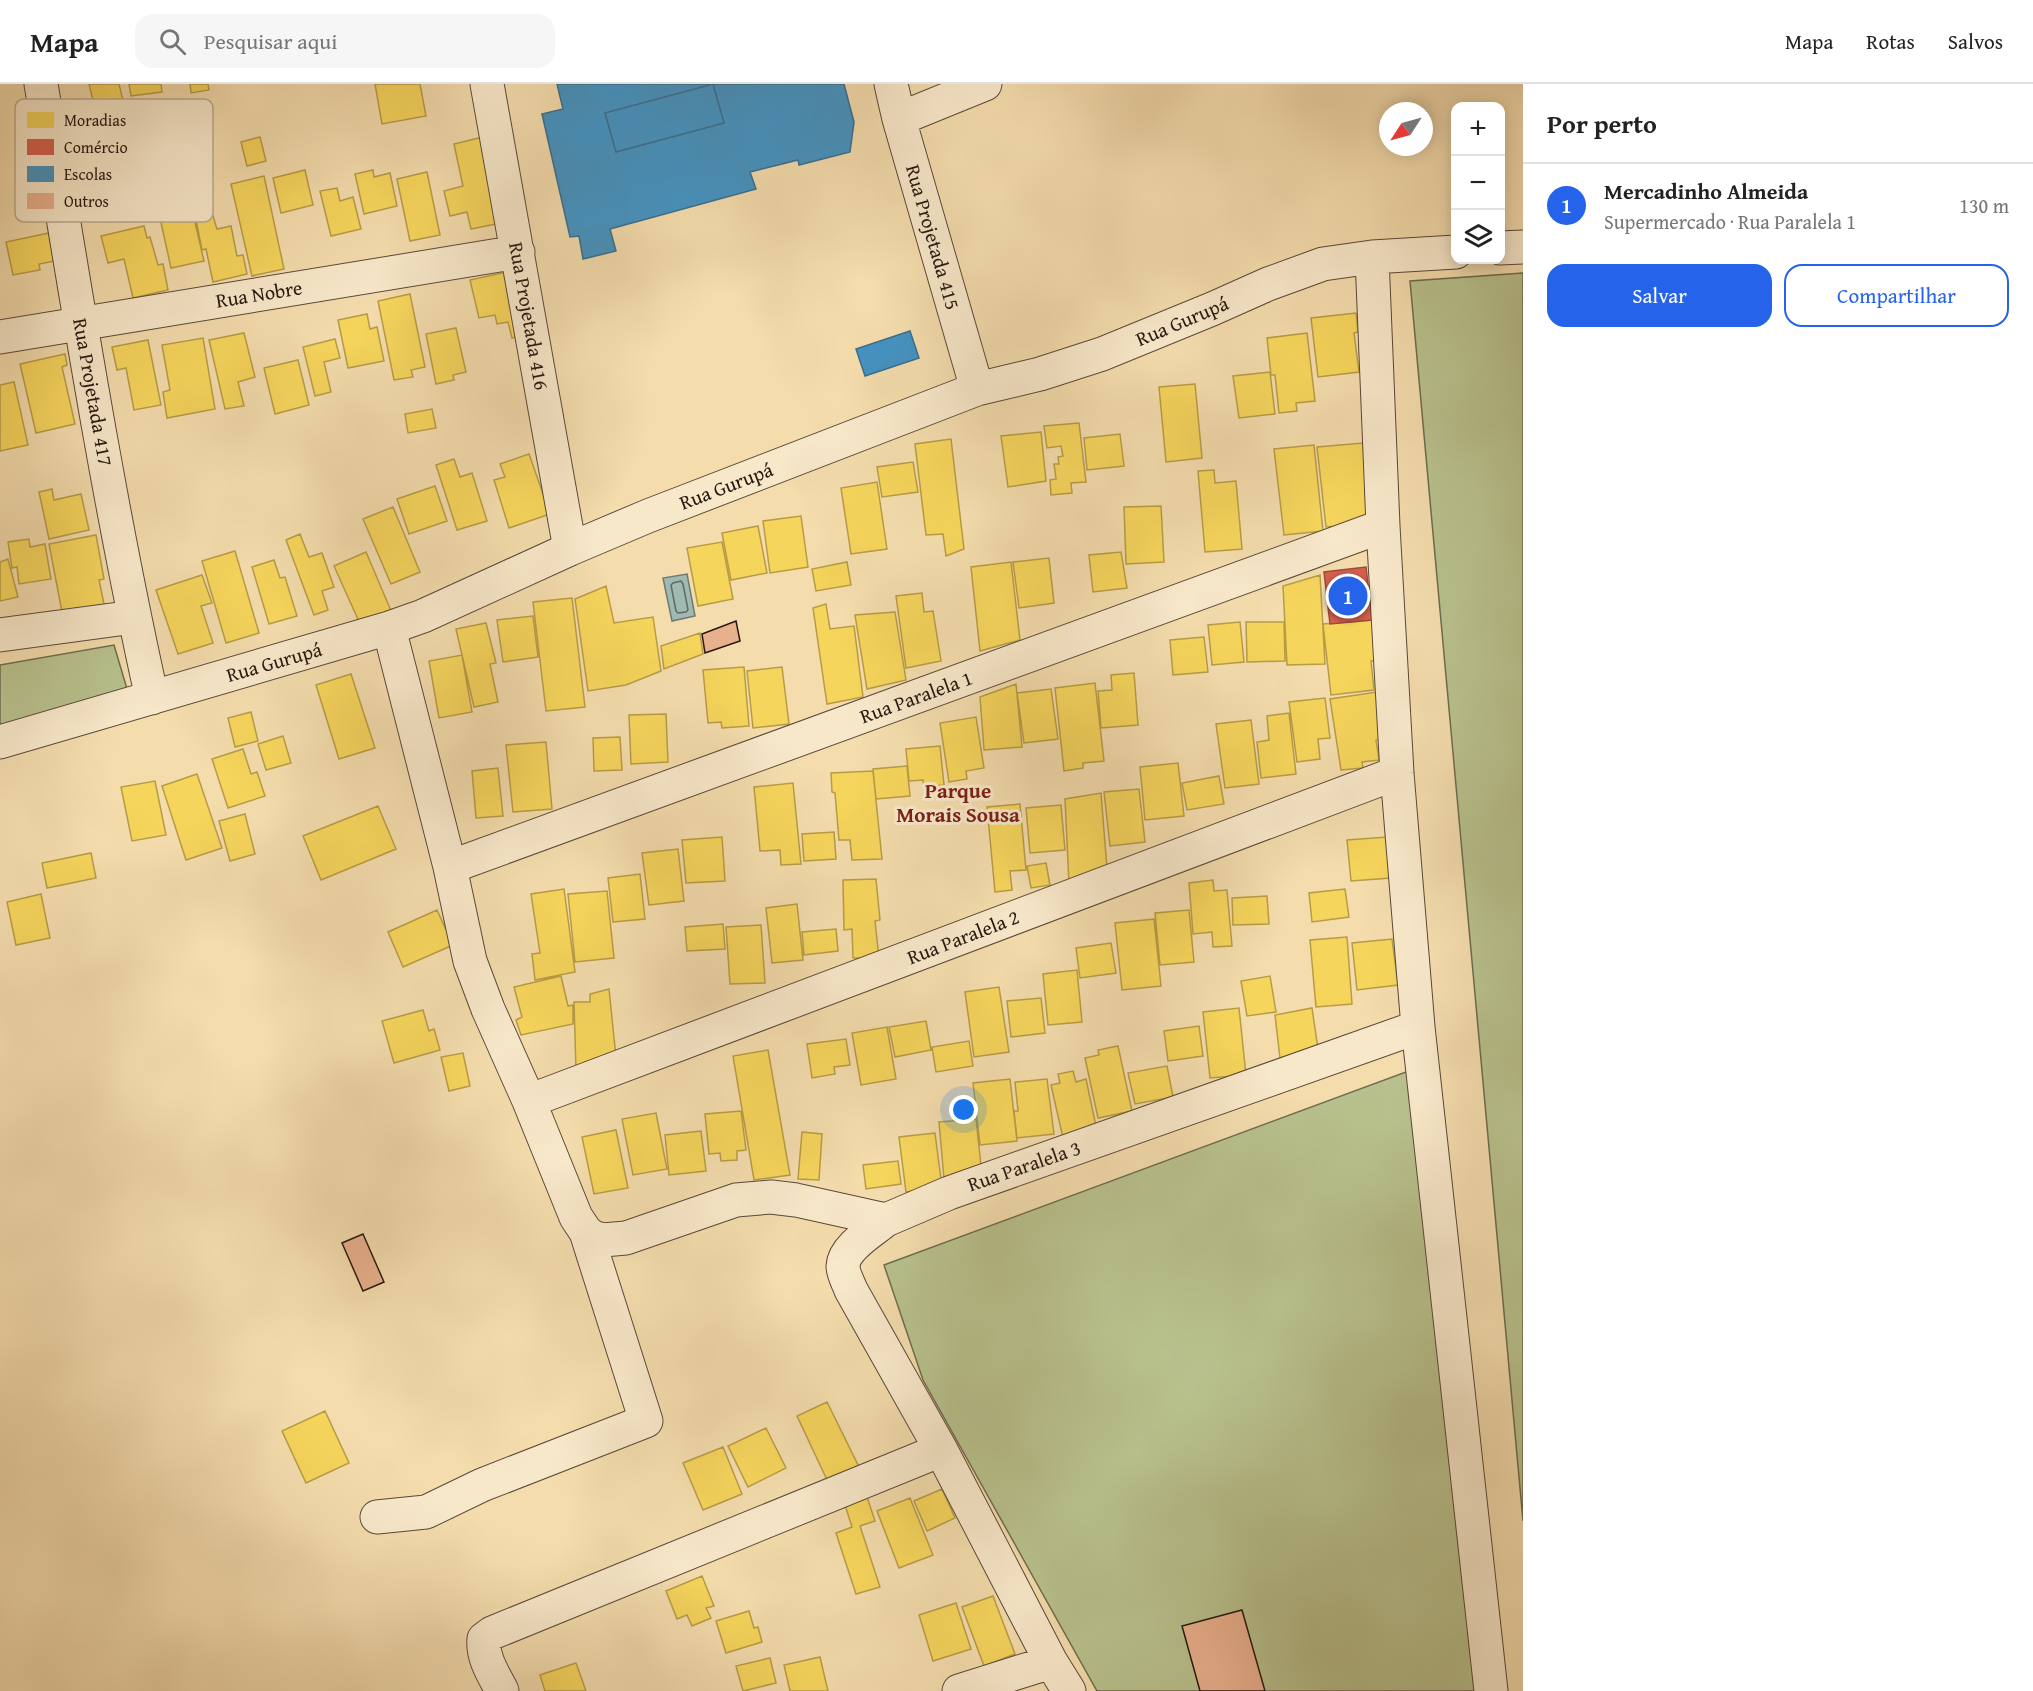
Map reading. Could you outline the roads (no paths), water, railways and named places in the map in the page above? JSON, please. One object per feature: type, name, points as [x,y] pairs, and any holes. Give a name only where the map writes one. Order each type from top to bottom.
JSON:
[{"type":"street","name":"Rua Projetada 417","points":[[41,84],[44,99]]},
{"type":"street","name":"Rua Projetada 416","points":[[488,84],[570,549]]},
{"type":"street","name":"Rua Projetada 415","points":[[891,84],[977,389]]},
{"type":"street","points":[[899,119],[985,84]]},
{"type":"street","name":"Rua Projetada 417","points":[[64,222],[134,617],[152,698]]},
{"type":"street","points":[[1505,249],[1523,247]]},
{"type":"street","name":"Rua Nobre","points":[[0,337],[518,252]]},
{"type":"street","name":"Rua Gurupá","points":[[0,741],[389,628],[423,616],[648,516],[977,389],[1040,374],[1102,354],[1268,284],[1323,264],[1372,257],[1451,252]]},
{"type":"street","points":[[1372,257],[1383,526],[1397,773],[1418,1027],[1491,1691]]},
{"type":"street","name":"Rua Paralela 1","points":[[450,867],[1383,526]]},
{"type":"street","points":[[0,635],[134,617]]},
{"type":"street","points":[[377,1517],[426,1512],[482,1485],[646,1421],[586,1232],[576,1216],[488,1009],[470,961],[450,867],[389,628]]},
{"type":"street","name":"Rua Paralela 2","points":[[529,1101],[1397,773]]},
{"type":"street","name":"Rua Paralela 3","points":[[1068,1691],[940,1450],[851,1290],[844,1275],[843,1265],[846,1256],[852,1247],[886,1220],[949,1193],[1418,1027]]},
{"type":"street","points":[[586,1232],[593,1238],[603,1240],[626,1238],[736,1200],[771,1197],[833,1207],[886,1220]]},
{"type":"street","points":[[502,1691],[483,1647],[484,1639],[492,1633],[940,1450]]},
{"type":"street","points":[[959,1691],[1051,1662]]},
{"type":"water","points":[[687,574],[695,616],[672,621],[663,578]]},
{"type":"place","name":"Mercadinho Almeida","points":[[1348,596]]},
{"type":"district","name":"Parque Morais Sousa","points":[[958,803]]}]
